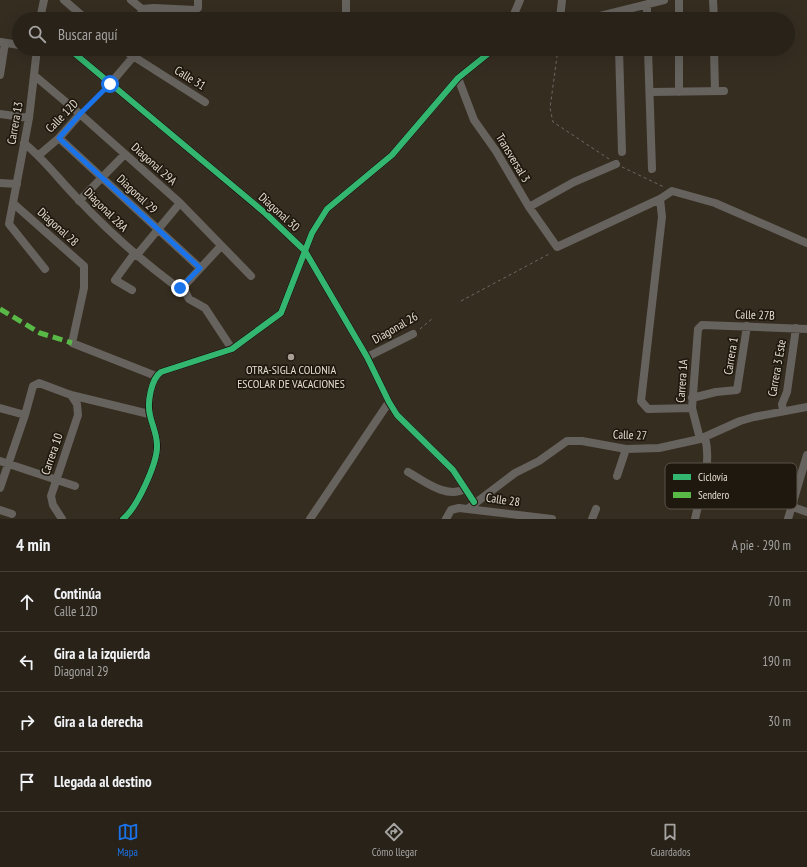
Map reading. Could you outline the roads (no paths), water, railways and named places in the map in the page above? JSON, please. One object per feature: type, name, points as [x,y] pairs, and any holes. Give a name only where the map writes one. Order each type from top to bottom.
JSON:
[{"type":"street","points":[[41,12],[44,0]]},
{"type":"street","points":[[64,0],[78,12]]},
{"type":"street","points":[[131,0],[142,9]]},
{"type":"street","points":[[346,0],[346,12]]},
{"type":"street","points":[[515,12],[520,0]]},
{"type":"street","points":[[561,12],[562,0]]},
{"type":"street","points":[[627,12],[650,3],[664,0]]},
{"type":"street","points":[[679,0],[679,12]]},
{"type":"street","points":[[713,0],[714,12]]},
{"type":"street","points":[[142,9],[154,4],[195,10],[198,4]]},
{"type":"street","points":[[0,75],[2,42],[12,44]]},
{"type":"street","name":"Carrera 13","points":[[36,56],[29,118],[14,204],[9,224],[45,269]]},
{"type":"street","name":"Diagonal 30","points":[[77,56],[265,213],[305,251],[367,357],[389,402],[408,427],[453,470],[465,489],[472,505]]},
{"type":"street","points":[[110,84],[132,56]]},
{"type":"street","name":"Calle 31","points":[[138,56],[205,102]]},
{"type":"street","points":[[123,519],[138,501],[158,447],[157,436],[149,414],[150,397],[156,376],[161,372],[232,349],[282,313],[312,233],[327,209],[392,155],[458,78],[485,56]]},
{"type":"street","points":[[618,56],[622,152]]},
{"type":"street","points":[[648,56],[652,169]]},
{"type":"street","points":[[679,56],[679,92]]},
{"type":"street","points":[[714,56],[715,91]]},
{"type":"street","name":"Diagonal 29A","points":[[35,76],[180,203],[251,276]]},
{"type":"street","name":"Transversal 3","points":[[458,78],[474,120],[496,151],[529,207],[557,247],[660,199]]},
{"type":"street","points":[[650,92],[724,91]]},
{"type":"street","points":[[0,114],[29,118]]},
{"type":"street","name":"Calle 12D","points":[[39,155],[59,138],[80,114]]},
{"type":"street","name":"Diagonal 29","points":[[59,138],[200,268]]},
{"type":"street","name":"Diagonal 28A","points":[[24,143],[39,155],[79,200],[135,255],[180,287],[189,299],[205,308],[232,349]]},
{"type":"street","points":[[79,200],[125,154]]},
{"type":"street","points":[[529,207],[574,182],[616,164]]},
{"type":"street","points":[[0,183],[17,184]]},
{"type":"street","points":[[692,408],[648,409],[641,401],[662,217],[660,199],[672,191],[715,202],[807,243]]},
{"type":"street","points":[[132,290],[116,281],[135,255],[159,230],[180,203]]},
{"type":"street","name":"Diagonal 28","points":[[14,204],[84,266],[84,288],[72,343],[156,376]]},
{"type":"street","points":[[180,287],[221,246]]},
{"type":"street","name":"Calle 27B","points":[[702,325],[807,328]]},
{"type":"street","name":"Carrera 1A","points":[[702,325],[698,329],[692,408],[708,451],[707,463]]},
{"type":"street","name":"Carrera 1","points":[[692,398],[716,392],[737,390],[747,326]]},
{"type":"street","name":"Carrera 3 Este","points":[[783,411],[782,404],[787,392],[796,328]]},
{"type":"street","name":"Diagonal 26","points":[[367,357],[413,334]]},
{"type":"street","points":[[0,488],[4,462],[25,415],[33,386],[35,384],[39,383],[71,395],[149,414]]},
{"type":"street","name":"Carrera 10","points":[[62,519],[51,500],[56,480],[78,415],[77,404],[71,395]]},
{"type":"street","points":[[310,519],[389,402]]},
{"type":"street","name":"Calle 27","points":[[472,505],[514,473],[538,461],[567,441],[582,441],[626,449],[659,448],[703,438],[740,421],[807,407]]},
{"type":"street","points":[[0,408],[25,415]]},
{"type":"street","points":[[617,476],[626,449]]},
{"type":"street","points":[[797,492],[807,455]]},
{"type":"street","points":[[4,462],[74,486]]},
{"type":"street","points":[[408,472],[443,491],[452,493],[465,489]]},
{"type":"street","name":"Calle 28","points":[[446,519],[451,510],[454,508],[472,505],[552,519]]},
{"type":"street","points":[[797,508],[807,512]]},
{"type":"street","points":[[592,519],[596,509]]},
{"type":"street","name":"Carrera 1A","points":[[695,519],[697,509]]},
{"type":"street","points":[[788,519],[792,509]]},
{"type":"street","points":[[0,510],[12,514]]},
{"type":"place","name":"OTRA-SIGLA COLONIA ESCOLAR DE VACACIONES","points":[[291,357]]}]
